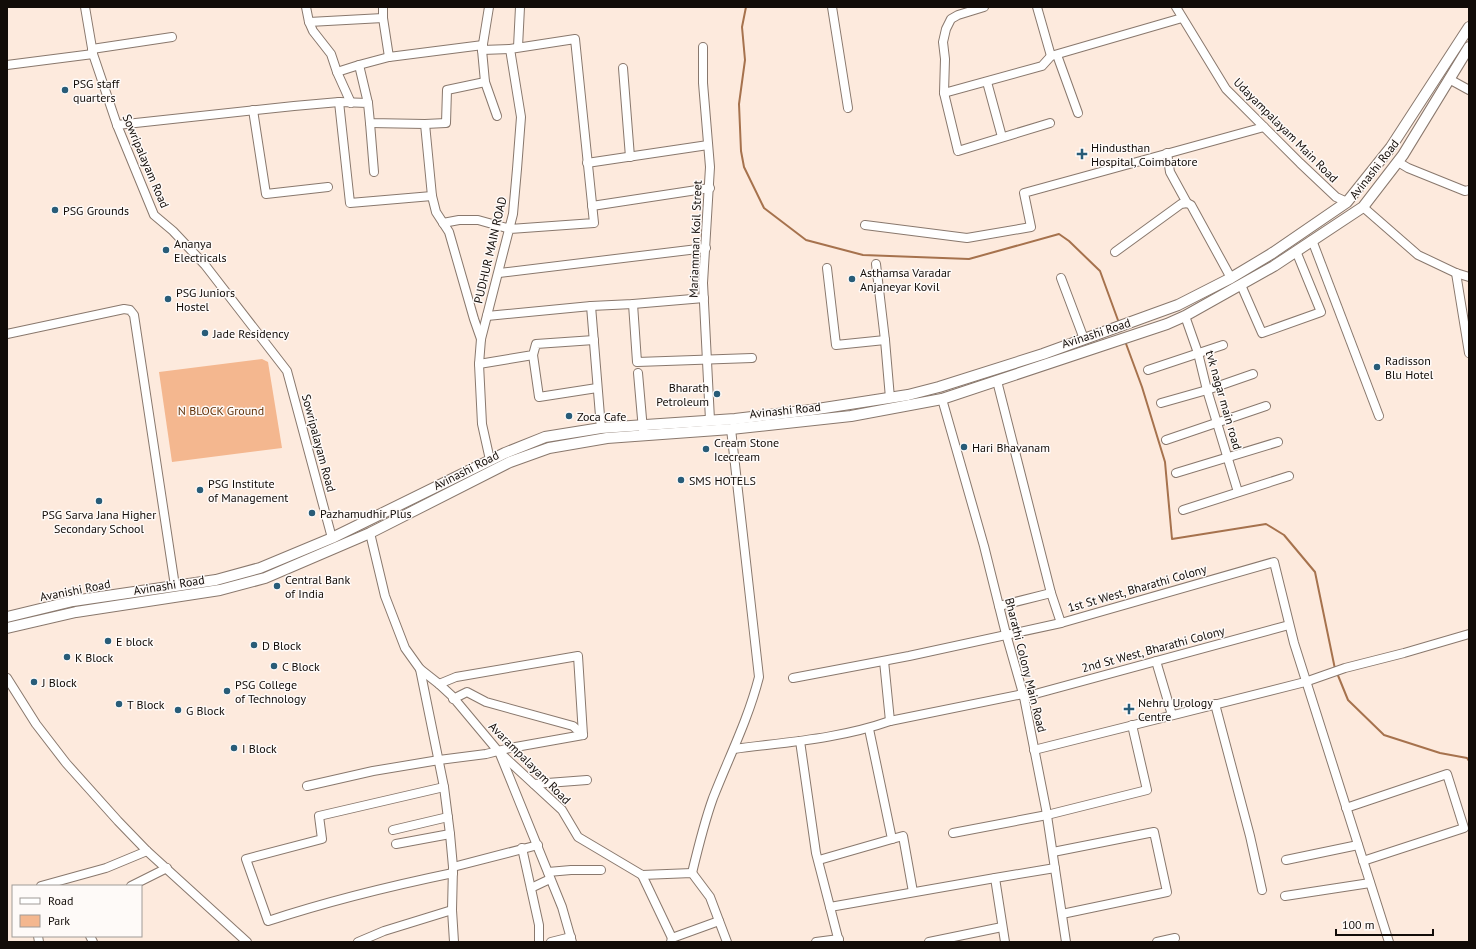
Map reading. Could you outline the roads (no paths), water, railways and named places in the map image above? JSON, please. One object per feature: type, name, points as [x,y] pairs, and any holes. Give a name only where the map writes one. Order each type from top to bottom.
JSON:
[{"type":"main road","name":"Avinashi Road","points":[[332,538],[490,460],[545,437],[601,428],[710,420],[811,410],[890,398],[939,387],[1043,354],[1178,305],[1231,278],[1271,254],[1347,202],[1391,147],[1469,27]]},
{"type":"main road","name":"Avinashi Road","points":[[7,628],[76,612],[220,590],[265,578],[370,533],[510,462],[548,448],[619,437],[731,429],[851,416],[942,399],[1167,324],[1185,316],[1274,266],[1363,207],[1398,162],[1469,47]]},
{"type":"main road","points":[[617,427],[619,437]]},
{"type":"main road","name":"Avanishi Road","points":[[7,617],[73,601],[216,580],[260,568],[332,538]]},
{"type":"street","name":"Sowripalayam Road","points":[[85,7],[92,52],[117,125],[154,215],[173,231],[205,265],[287,371],[332,538]]},
{"type":"street","points":[[306,7],[309,22],[313,30],[331,54],[337,72],[351,103]]},
{"type":"street","points":[[383,7],[383,18],[389,57]]},
{"type":"street","points":[[489,7],[483,47],[485,82],[497,116]]},
{"type":"street","name":"PUDHUR MAIN ROAD","points":[[490,460],[482,424],[479,364],[481,338],[510,228],[514,207],[521,118],[514,48],[520,7]]},
{"type":"street","points":[[832,7],[848,108]]},
{"type":"street","points":[[984,7],[958,11],[951,19],[946,29],[943,42],[945,59],[944,93],[958,151],[1050,123]]},
{"type":"street","points":[[1037,7],[1054,56],[1078,113]]},
{"type":"street","name":"Udayampalayam Main Road","points":[[1176,7],[1226,89],[1336,197],[1347,202]]},
{"type":"street","points":[[309,22],[383,18]]},
{"type":"street","points":[[944,93],[1042,66],[1054,56],[1182,18]]},
{"type":"street","points":[[7,65],[172,38]]},
{"type":"street","points":[[337,72],[389,57],[483,47],[514,48],[575,39],[594,223],[510,228],[478,220],[459,220],[443,223]]},
{"type":"street","name":"Mariamman Koil Street","points":[[703,48],[703,83],[710,167],[710,188],[703,283],[710,420]]},
{"type":"street","points":[[359,65],[368,103],[374,172]]},
{"type":"street","points":[[623,68],[630,157]]},
{"type":"street","points":[[1449,79],[1469,90]]},
{"type":"street","points":[[370,122],[425,124],[446,123],[447,90],[485,82]]},
{"type":"street","points":[[987,82],[1002,137]]},
{"type":"street","points":[[117,125],[339,102],[368,103]]},
{"type":"street","points":[[339,102],[350,203],[432,196]]},
{"type":"street","points":[[253,110],[266,194],[328,187]]},
{"type":"street","points":[[425,124],[432,196],[436,212],[449,232],[474,319],[481,338]]},
{"type":"street","points":[[865,225],[967,238],[1031,227],[1024,193],[1264,127]]},
{"type":"street","points":[[587,163],[708,145]]},
{"type":"street","points":[[1167,153],[1170,172],[1188,203],[1191,205],[1231,278]]},
{"type":"street","points":[[1398,162],[1408,168],[1465,191],[1469,190]]},
{"type":"street","points":[[592,206],[710,188]]},
{"type":"street","points":[[1115,252],[1181,204],[1188,203]]},
{"type":"street","points":[[1363,207],[1418,255],[1456,273],[1469,277]]},
{"type":"street","points":[[1312,240],[1379,416]]},
{"type":"street","points":[[498,273],[706,248]]},
{"type":"street","points":[[1241,285],[1262,333],[1321,312],[1296,251]]},
{"type":"street","points":[[876,264],[890,398]]},
{"type":"street","points":[[827,268],[836,345],[885,340]]},
{"type":"street","points":[[1456,273],[1469,353]]},
{"type":"street","points":[[1061,278],[1084,339]]},
{"type":"street","points":[[487,316],[591,306],[704,298]]},
{"type":"street","points":[[633,304],[637,362],[752,358]]},
{"type":"street","points":[[591,306],[601,428]]},
{"type":"street","points":[[7,334],[124,309],[130,310],[134,314],[175,586]]},
{"type":"street","name":"tvk nagar main road","points":[[1185,316],[1198,353],[1207,390],[1238,492]]},
{"type":"street","points":[[594,340],[536,344],[533,355],[539,397],[597,388]]},
{"type":"street","points":[[1148,370],[1223,345]]},
{"type":"street","points":[[479,364],[533,355]]},
{"type":"street","points":[[638,373],[644,436]]},
{"type":"street","points":[[1161,403],[1207,390],[1254,374]]},
{"type":"street","points":[[997,381],[1060,623]]},
{"type":"street","name":"Bharathi Colony Main Road","points":[[942,399],[984,546],[1006,634],[1024,696],[1047,814],[1066,942]]},
{"type":"street","points":[[1166,440],[1266,406]]},
{"type":"street","points":[[692,873],[700,840],[714,798],[752,703],[759,677],[731,429]]},
{"type":"street","points":[[1176,473],[1278,442]]},
{"type":"street","points":[[1183,510],[1289,476]]},
{"type":"street","name":"Avarampalayam Road","points":[[370,533],[385,596],[405,648],[420,669],[439,684],[454,699],[498,751],[562,810],[578,837],[642,876]]},
{"type":"street","name":"1st St West, Bharathi Colony","points":[[793,678],[884,661],[1060,623],[1274,562],[1289,625]]},
{"type":"street","points":[[999,606],[1051,593]]},
{"type":"street","points":[[1289,625],[1305,682],[1389,942]]},
{"type":"street","name":"2nd St West, Bharathi Colony","points":[[734,749],[835,736],[869,729],[890,721],[1024,696],[1289,625]]},
{"type":"street","points":[[1034,750],[1305,682],[1346,668],[1469,634]]},
{"type":"street","points":[[439,684],[456,678],[578,656],[583,735]]},
{"type":"street","points":[[884,661],[890,721]]},
{"type":"street","points":[[1156,661],[1172,715]]},
{"type":"street","points":[[420,669],[439,760],[448,817],[453,870],[452,910],[454,942]]},
{"type":"street","points":[[7,678],[36,724],[66,763],[118,821],[146,851],[167,868],[247,942]]},
{"type":"street","points":[[454,699],[466,692],[486,702],[573,726],[583,735]]},
{"type":"street","points":[[1215,704],[1250,836],[1262,890]]},
{"type":"street","points":[[953,833],[1047,814],[1147,790],[1132,725]]},
{"type":"street","points":[[869,729],[892,839]]},
{"type":"street","points":[[307,786],[373,771],[486,754],[510,748],[583,735]]},
{"type":"street","points":[[800,740],[816,853],[839,941],[816,942]]},
{"type":"street","points":[[498,751],[538,845],[562,907],[571,939],[551,942]]},
{"type":"street","points":[[1346,808],[1447,774],[1464,828],[1364,861]]},
{"type":"street","points":[[534,784],[587,780]]},
{"type":"street","points":[[444,787],[319,816],[322,839],[246,858],[268,921],[335,900],[453,870],[522,848],[538,845]]},
{"type":"street","points":[[393,830],[448,817]]},
{"type":"street","points":[[1053,852],[1154,832],[1167,892],[1062,914]]},
{"type":"street","points":[[396,844],[450,834]]},
{"type":"street","points":[[819,860],[903,836],[913,892]]},
{"type":"street","points":[[1286,860],[1358,845]]},
{"type":"street","points":[[522,848],[539,925],[539,942]]},
{"type":"street","points":[[45,885],[106,868],[146,851]]},
{"type":"street","points":[[133,885],[167,868]]},
{"type":"street","points":[[830,907],[1055,868]]},
{"type":"street","points":[[531,888],[549,876],[571,870],[601,870]]},
{"type":"street","points":[[692,873],[642,876],[671,940],[719,920]]},
{"type":"street","points":[[692,873],[710,897],[727,942]]},
{"type":"street","points":[[995,878],[1005,942]]},
{"type":"street","points":[[1285,896],[1370,883]]},
{"type":"street","points":[[358,942],[384,931],[452,910]]},
{"type":"street","points":[[929,942],[1002,927]]},
{"type":"street","points":[[1157,942],[1175,938]]},
{"type":"waterway","points":[[746,7],[742,27],[745,60],[739,104],[741,151],[744,167],[764,208],[806,240],[863,255],[969,259],[1059,234],[1069,241],[1100,271],[1119,323]]},
{"type":"waterway","points":[[1125,341],[1142,387],[1165,462],[1172,539],[1266,524],[1284,535],[1315,572],[1335,669]]},
{"type":"waterway","points":[[1337,673],[1348,700],[1384,735],[1440,753],[1467,758],[1469,761]]},
{"type":"place","name":"PSG staff quarters","points":[[65,90]]},
{"type":"place","name":"Hindusthan Hospital, Coimbatore","points":[[1082,154]]},
{"type":"place","name":"PSG Grounds","points":[[55,210]]},
{"type":"place","name":"Ananya Electricals","points":[[166,250]]},
{"type":"place","name":"Asthamsa Varadar Anjaneyar Kovil","points":[[852,279]]},
{"type":"place","name":"PSG Juniors Hostel","points":[[168,299]]},
{"type":"place","name":"Jade Residency","points":[[205,333]]},
{"type":"place","name":"Radisson Blu Hotel","points":[[1377,367]]},
{"type":"place","name":"Bharath Petroleum","points":[[717,394]]},
{"type":"place","name":"Zoca Cafe","points":[[569,416]]},
{"type":"place","name":"Hari Bhavanam","points":[[964,447]]},
{"type":"place","name":"Cream Stone Icecream","points":[[706,449]]},
{"type":"place","name":"SMS HOTELS","points":[[681,480]]},
{"type":"place","name":"PSG Institute of Management","points":[[200,490]]},
{"type":"place","name":"PSG Sarva Jana Higher Secondary School","points":[[99,501]]},
{"type":"place","name":"Pazhamudhir Plus","points":[[312,513]]},
{"type":"place","name":"Central Bank of India","points":[[277,586]]},
{"type":"place","name":"E block","points":[[108,641]]},
{"type":"place","name":"D Block","points":[[254,645]]},
{"type":"place","name":"K Block","points":[[67,657]]},
{"type":"place","name":"C Block","points":[[274,666]]},
{"type":"place","name":"J Block","points":[[34,682]]},
{"type":"place","name":"PSG College of Technology","points":[[227,691]]},
{"type":"place","name":"T Block","points":[[119,704]]},
{"type":"place","name":"Nehru Urology Centre","points":[[1129,709]]},
{"type":"place","name":"G Block","points":[[178,710]]},
{"type":"place","name":"I Block","points":[[234,748]]},
{"type":"park label","name":"N BLOCK Ground","points":[[221,410]]}]
